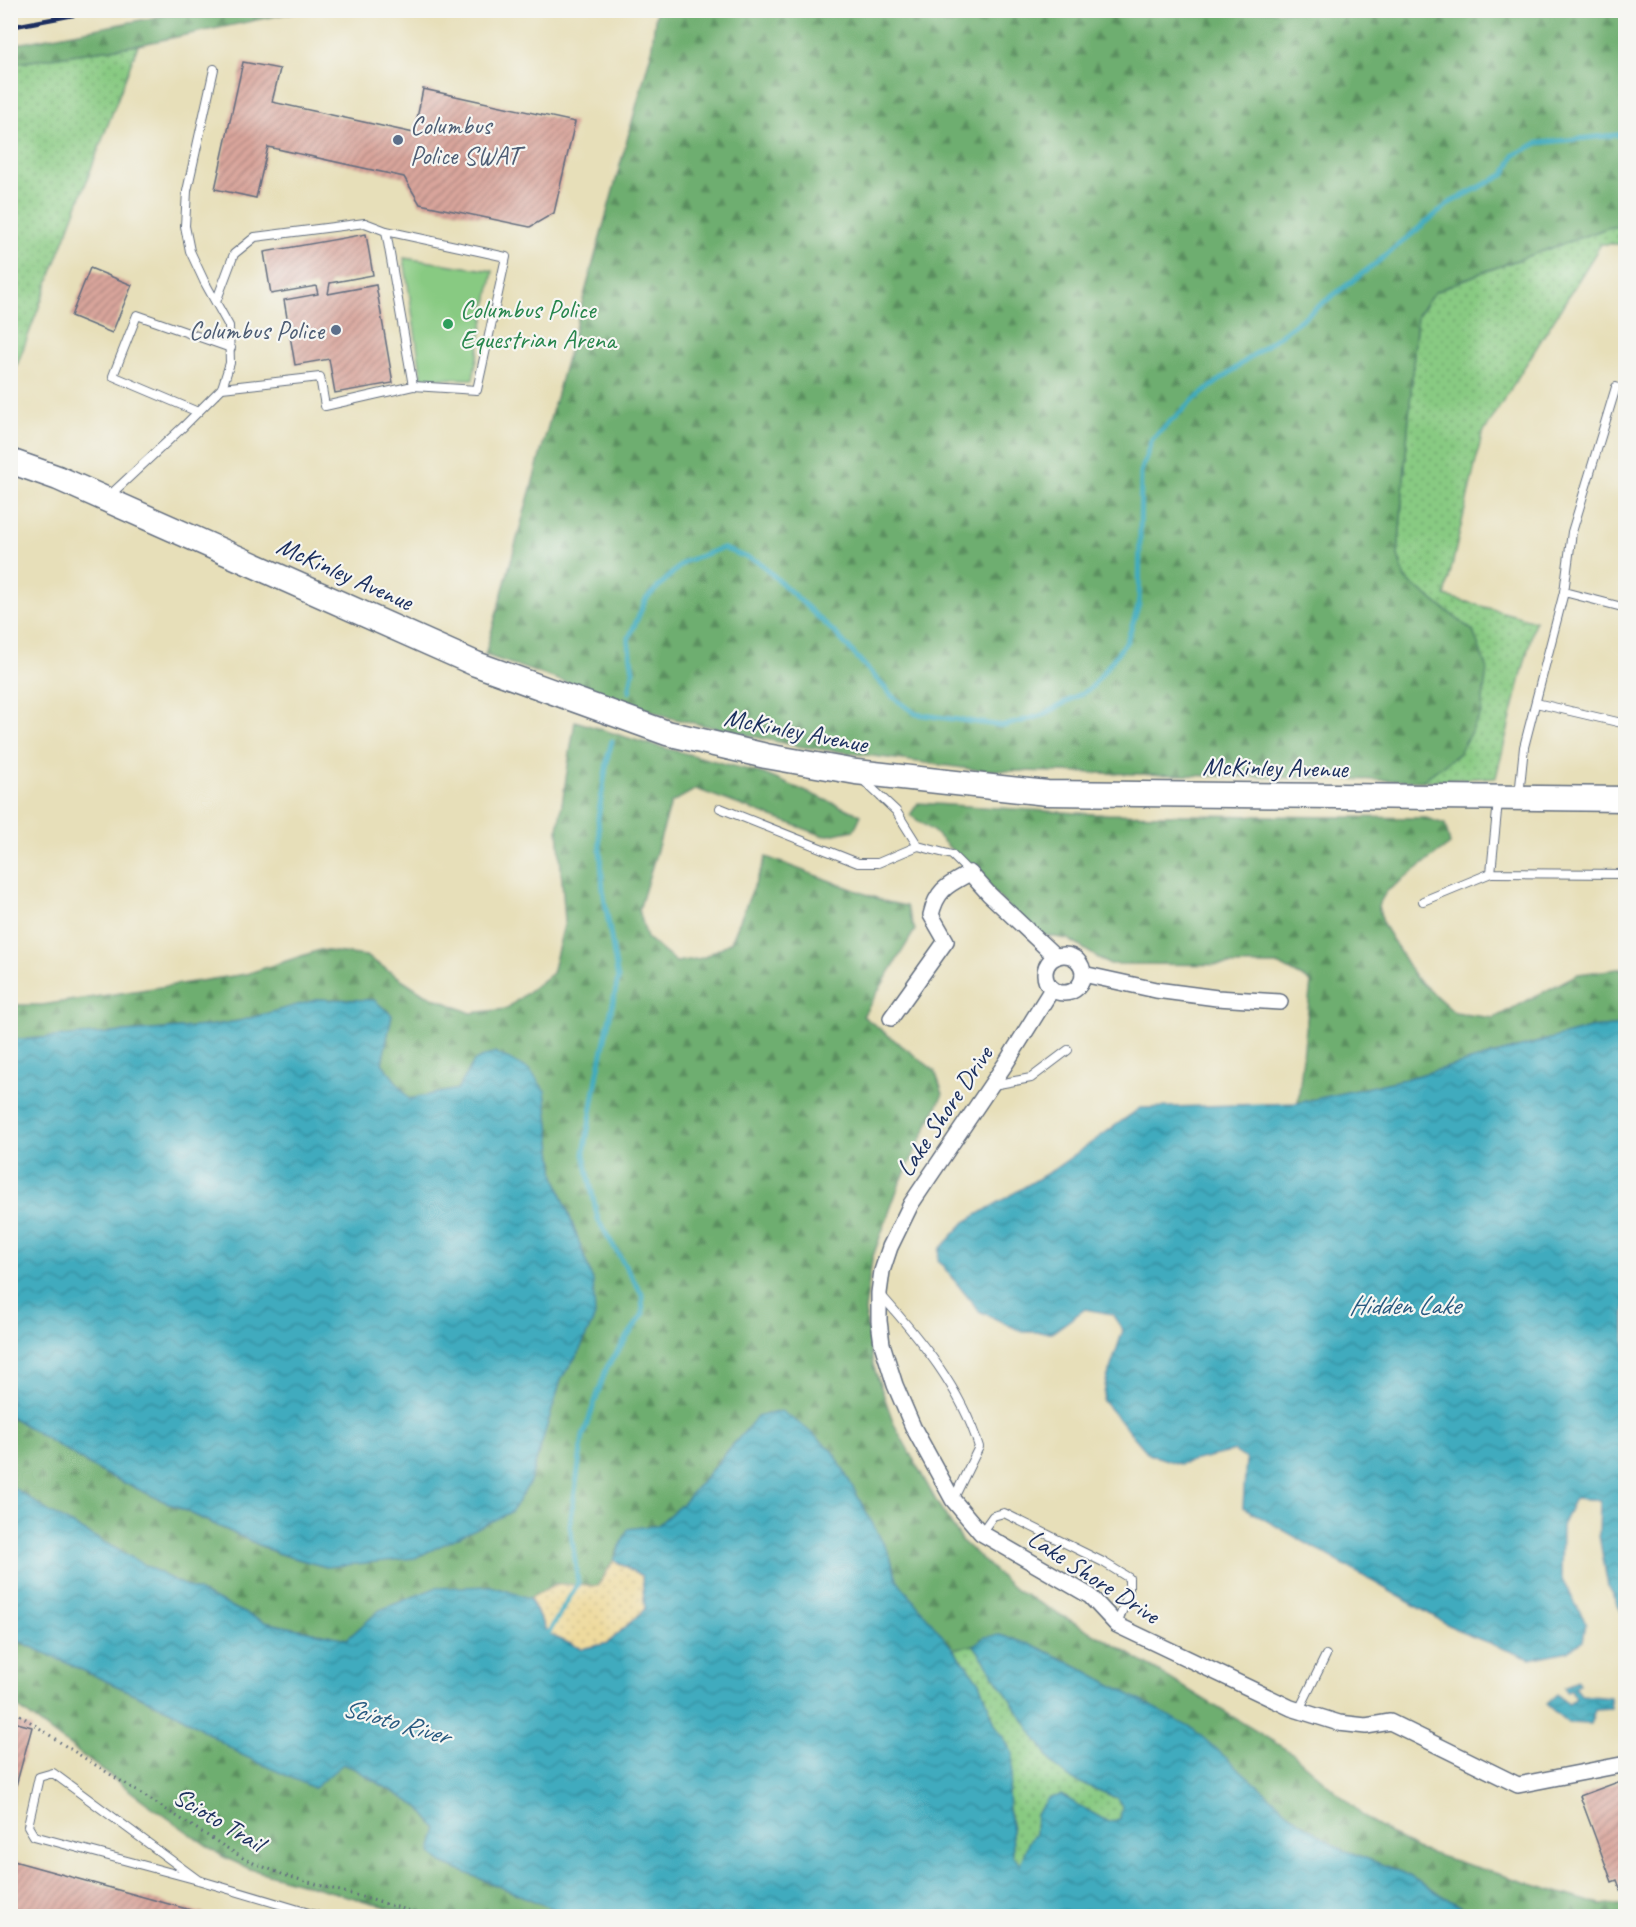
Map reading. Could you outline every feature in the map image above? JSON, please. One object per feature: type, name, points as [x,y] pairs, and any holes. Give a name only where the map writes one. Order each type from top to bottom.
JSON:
[{"type":"main road","name":"McKinley Avenue","points":[[10,461],[58,478],[476,664],[667,732],[766,756],[856,772],[1047,793],[1626,799]]},
{"type":"street","points":[[891,1018],[946,941],[931,915],[934,902],[943,888],[970,873],[1056,957]]},
{"type":"street","points":[[1068,955],[1079,962],[1083,974],[1082,981],[1072,991],[1058,992],[1052,988],[1045,972],[1047,966],[1056,957],[1068,955]]},
{"type":"street","points":[[1083,974],[1156,990],[1217,998],[1280,1002]]},
{"type":"street","name":"Lake Shore Drive","points":[[1052,988],[991,1085],[911,1204],[890,1247],[882,1272],[879,1293],[882,1344],[895,1385],[913,1427],[953,1500],[981,1533],[1090,1596],[1117,1626],[1299,1710],[1339,1723],[1366,1726],[1390,1722],[1518,1785],[1626,1764]]},
{"type":"lane","points":[[106,499],[222,388],[230,363],[229,326],[190,251],[185,226],[187,191],[214,69]]},
{"type":"lane","points":[[216,302],[234,254],[255,237],[365,223],[386,231],[506,257],[477,390],[413,386],[325,406],[320,378],[222,388]]},
{"type":"lane","points":[[386,231],[413,386]]},
{"type":"lane","points":[[198,412],[113,376],[137,315],[231,348]]},
{"type":"lane","points":[[1491,873],[1508,797],[1524,747],[1564,592],[1572,532],[1616,387]]},
{"type":"lane","points":[[1564,592],[1626,608]]},
{"type":"lane","points":[[1536,703],[1626,724]]},
{"type":"lane","points":[[856,772],[896,811],[918,846]]},
{"type":"lane","points":[[720,808],[858,863],[878,863],[918,846],[952,855],[970,873]]},
{"type":"lane","points":[[1423,901],[1491,873],[1626,874]]},
{"type":"lane","points":[[991,1085],[1031,1078],[1068,1050]]},
{"type":"lane","points":[[879,1293],[945,1375],[974,1430],[979,1447],[953,1500]]},
{"type":"lane","points":[[981,1533],[993,1516],[1004,1513],[1103,1562],[1129,1578],[1129,1592],[1117,1626]]},
{"type":"lane","points":[[1299,1710],[1326,1655]]},
{"type":"lane","points":[[198,1880],[53,1773],[39,1777],[28,1826],[34,1836],[198,1880],[319,1917]]},
{"type":"path","name":"Scioto Trail","points":[[10,1708],[67,1747],[246,1860],[287,1876],[429,1917]]},
{"type":"green space","points":[[193,10],[299,11],[138,45],[11,64],[11,45]]},
{"type":"green space","points":[[656,11],[1625,11],[1625,227],[1610,227],[1478,274],[1435,292],[1417,315],[1398,555],[1405,579],[1473,631],[1487,669],[1481,714],[1459,753],[1422,781],[979,770],[797,746],[671,718],[485,655],[651,53]]},
{"type":"green space","points":[[138,45],[11,381],[11,64]]},
{"type":"green space","points":[[1610,227],[1625,227],[1625,244],[1601,244],[1482,435],[1445,596],[1535,621],[1496,777],[1422,781],[1459,753],[1473,631],[1405,579],[1398,555],[1417,315],[1435,292],[1478,274]]},
{"type":"green space","name":"Columbus Police Equestrian Arena","points":[[404,258],[493,271],[473,379],[422,378]]},
{"type":"green space","points":[[575,721],[638,741],[764,774],[861,815],[854,830],[824,836],[696,789],[671,803],[639,910],[647,938],[676,962],[703,958],[731,942],[766,857],[887,902],[906,906],[915,930],[863,1016],[935,1071],[943,1094],[899,1185],[872,1259],[865,1311],[873,1365],[894,1424],[939,1506],[963,1542],[1014,1589],[1118,1647],[1292,1753],[1372,1823],[1416,1849],[1600,1905],[1625,1905],[1625,1916],[1476,1916],[1404,1873],[1339,1848],[1300,1822],[1133,1697],[1079,1667],[1035,1646],[985,1637],[974,1645],[952,1649],[897,1580],[890,1556],[833,1451],[734,1443],[684,1502],[658,1525],[628,1529],[614,1560],[598,1586],[556,1584],[529,1598],[491,1586],[380,1610],[347,1639],[264,1622],[165,1576],[51,1513],[11,1486],[10,1416],[103,1473],[276,1553],[326,1567],[529,1484],[562,1377],[578,1354],[593,1281],[555,1176],[545,1092],[474,1061],[458,1089],[409,1099],[382,1063],[391,1015],[239,1021],[208,1026],[11,1039],[11,1005],[42,1005],[246,974],[320,950],[366,956],[423,993],[471,1013],[506,1009],[552,973],[565,921],[558,829]]},
{"type":"green space","points":[[918,803],[1093,814],[1426,818],[1445,824],[1450,844],[1386,892],[1378,906],[1384,926],[1415,977],[1455,1013],[1494,1018],[1578,974],[1625,968],[1625,1025],[1590,1028],[1405,1079],[1298,1103],[1311,982],[1280,965],[1108,964],[1068,939],[1035,934],[933,831],[910,815]]},
{"type":"green space","points":[[10,1633],[19,1641],[178,1714],[242,1755],[343,1764],[353,1768],[419,1807],[437,1829],[431,1852],[442,1863],[571,1916],[419,1916],[250,1869],[222,1856],[11,1702]]},
{"type":"green space","points":[[974,1645],[1054,1765],[1069,1778],[1117,1798],[1123,1806],[1120,1821],[1108,1822],[1061,1795],[1036,1814],[1035,1834],[1028,1843],[1020,1866],[1013,1855],[1009,1814],[1008,1793],[1012,1776],[1013,1754],[995,1724],[980,1682],[952,1649]]},
{"type":"sand","points":[[614,1560],[642,1576],[645,1609],[608,1643],[582,1649],[548,1634],[530,1598],[556,1584],[598,1586]]},
{"type":"water","points":[[319,999],[374,1000],[392,1015],[382,1063],[409,1099],[458,1089],[474,1061],[495,1052],[530,1070],[545,1091],[555,1176],[593,1281],[595,1316],[578,1354],[562,1377],[529,1484],[511,1512],[415,1558],[326,1567],[277,1553],[103,1473],[10,1416],[11,1039],[208,1026],[239,1021]]},
{"type":"water","name":"Hidden Lake","points":[[1625,1025],[1625,1618],[1608,1587],[1599,1535],[1600,1500],[1575,1498],[1562,1526],[1561,1577],[1586,1623],[1583,1641],[1568,1651],[1530,1659],[1461,1632],[1243,1507],[1246,1459],[1234,1451],[1179,1464],[1149,1454],[1103,1401],[1106,1382],[1123,1330],[1112,1314],[1085,1309],[1053,1332],[1023,1332],[979,1311],[938,1260],[939,1250],[965,1222],[1053,1170],[1140,1108],[1298,1103],[1405,1079],[1590,1028]]},
{"type":"water","name":"Scioto River","points":[[781,1411],[833,1451],[890,1556],[897,1580],[980,1682],[995,1724],[1013,1754],[1012,1776],[1008,1793],[1009,1814],[1013,1855],[1020,1865],[1028,1843],[1035,1834],[1036,1814],[1048,1799],[1061,1795],[1108,1822],[1120,1820],[1122,1806],[1117,1798],[1069,1778],[1054,1765],[974,1645],[985,1637],[1000,1635],[1035,1646],[1079,1667],[1193,1729],[1300,1822],[1339,1848],[1404,1873],[1476,1916],[571,1916],[442,1863],[431,1852],[437,1829],[419,1807],[353,1768],[343,1764],[314,1788],[242,1755],[178,1714],[19,1641],[11,1633],[11,1486],[51,1513],[165,1576],[264,1622],[347,1639],[380,1610],[435,1588],[491,1586],[529,1598],[548,1634],[582,1649],[608,1643],[645,1609],[642,1576],[614,1560],[628,1529],[658,1525],[684,1502],[757,1417]]},
{"type":"water","points":[[1577,1680],[1579,1684],[1575,1687],[1581,1695],[1610,1698],[1611,1709],[1595,1710],[1590,1724],[1568,1723],[1546,1704],[1557,1694],[1568,1705],[1576,1698],[1571,1690],[1567,1692],[1564,1688]]},
{"type":"building","name":"Columbus Police SWAT","points":[[243,62],[280,69],[272,102],[414,133],[423,89],[575,122],[554,213],[530,227],[420,204],[404,177],[268,147],[256,198],[215,189]]},
{"type":"building","name":"Columbus Police","points":[[366,234],[373,275],[330,283],[328,294],[376,285],[393,383],[335,393],[329,359],[295,365],[284,300],[318,294],[316,286],[271,294],[264,252]]},
{"type":"building","points":[[90,268],[132,285],[112,333],[71,316]]},
{"type":"building","points":[[10,1721],[32,1727],[11,1804],[10,1804]]},
{"type":"building","points":[[1626,1779],[1626,1895],[1623,1896],[1617,1880],[1612,1882],[1580,1796]]},
{"type":"building","points":[[10,1860],[212,1916],[24,1916],[10,1913]]},
{"type":"waterway","points":[[629,692],[633,671],[628,640],[646,599],[684,562],[722,548],[759,562],[837,635],[893,697],[916,714],[1004,726],[1043,715],[1091,688],[1127,641],[1139,604],[1141,472],[1152,439],[1192,401],[1375,264],[1451,202],[1505,174],[1514,155],[1538,143],[1626,134]]},
{"type":"waterway","points":[[542,1639],[548,1634],[578,1583],[570,1525],[583,1436],[607,1367],[643,1314],[642,1294],[598,1220],[584,1154],[598,1072],[618,979],[603,890],[598,818],[612,741]]},
{"type":"railway","points":[[10,27],[100,10]]},
{"type":"place","name":"Columbus Police SWAT","points":[[398,140]]},
{"type":"place","name":"Columbus Police Equestrian Arena","points":[[448,324]]},
{"type":"place","name":"Columbus Police","points":[[336,330]]}]
